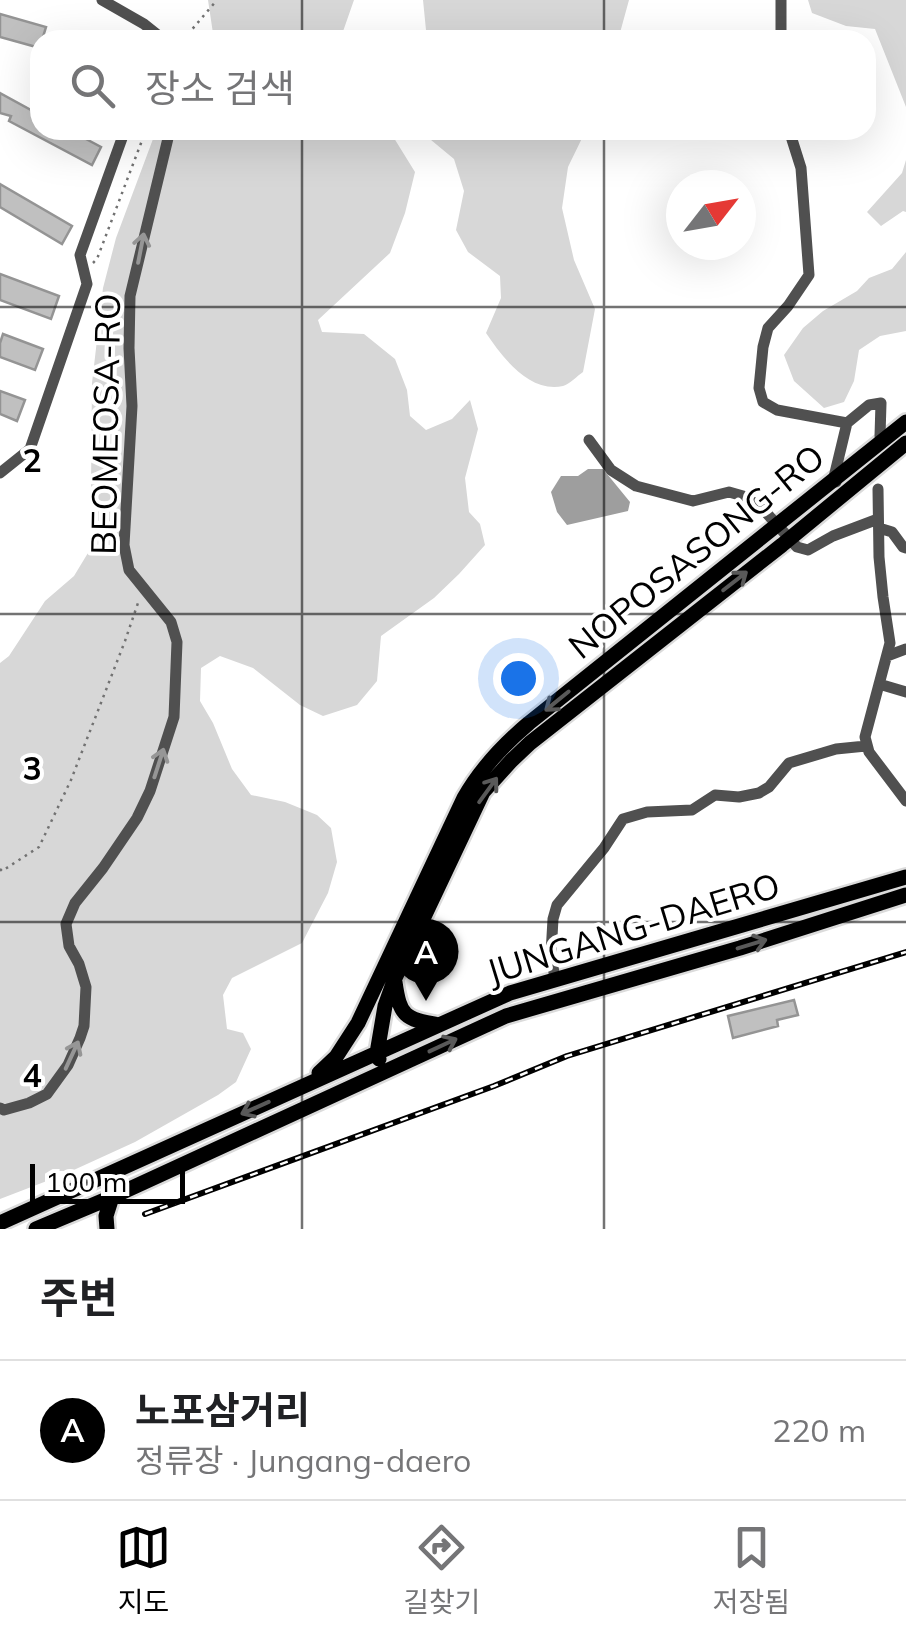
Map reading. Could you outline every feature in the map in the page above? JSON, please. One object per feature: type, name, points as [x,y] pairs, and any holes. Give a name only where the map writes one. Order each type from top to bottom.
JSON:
[{"type":"main road","name":"NOPOSASONG-RO","points":[[308,1083],[336,1058],[353,1033],[464,798],[484,766],[529,723],[906,422]]},
{"type":"main road","name":"NOPOSASONG-RO","points":[[382,1073],[378,1054],[385,1006],[395,978],[483,792],[530,743],[906,443]]},
{"type":"main road","name":"JUNGANG-DAERO","points":[[0,1224],[484,1003],[906,878]]},
{"type":"main road","name":"JUNGANG-DAERO","points":[[36,1229],[506,1016],[906,896]]},
{"type":"main road","points":[[395,978],[398,1006],[404,1014],[439,1025]]},
{"type":"main road","points":[[107,1229],[112,1196]]},
{"type":"street","points":[[102,0],[151,30]]},
{"type":"street","points":[[781,0],[782,30]]},
{"type":"street","points":[[0,474],[30,449],[87,284],[80,254],[122,140]]},
{"type":"street","name":"BEOMEOSA-RO","points":[[0,1108],[28,1103],[47,1094],[68,1065],[84,1026],[86,987],[69,946],[66,924],[75,903],[138,818],[174,718],[177,642],[171,622],[130,570],[124,545],[132,406],[130,296],[168,140]]},
{"type":"street","points":[[791,140],[801,168],[809,276],[768,328],[759,388],[763,402],[778,410],[848,423]]},
{"type":"street","points":[[842,495],[834,477],[848,423],[869,404],[881,403],[880,436]]},
{"type":"street","points":[[589,440],[612,470],[636,486],[693,502],[729,492],[743,496],[762,508],[798,548],[808,550],[832,536],[878,523],[906,548]]},
{"type":"street","points":[[878,488],[882,597],[890,643],[865,737],[866,746],[906,800]]},
{"type":"street","points":[[887,656],[906,649]]},
{"type":"street","points":[[880,684],[906,692]]},
{"type":"street","points":[[555,979],[550,954],[556,906],[604,848],[619,823],[647,812],[692,810],[716,796],[759,793],[790,763],[836,748],[866,746]]},
{"type":"path","points":[[192,30],[217,0]]},
{"type":"path","points":[[84,272],[97,259],[142,140]]},
{"type":"path","points":[[0,869],[39,847],[71,780],[143,587]]},
{"type":"shaded area","points":[[208,0],[354,0],[344,30],[212,30]]},
{"type":"shaded area","points":[[423,0],[629,0],[621,30],[426,30]]},
{"type":"shaded area","points":[[808,0],[906,0],[906,107],[875,29],[846,26],[812,13]]},
{"type":"shaded area","points":[[153,140],[395,140],[415,172],[390,253],[318,320],[322,332],[364,334],[395,359],[407,390],[410,416],[426,430],[452,419],[470,400],[478,429],[465,478],[469,512],[480,524],[485,545],[434,598],[381,636],[377,681],[357,705],[323,716],[300,705],[253,668],[220,656],[201,668],[200,701],[232,769],[251,795],[285,802],[317,815],[331,828],[337,862],[328,893],[302,943],[232,978],[223,995],[227,1029],[243,1033],[251,1049],[236,1082],[135,1142],[0,1199],[0,663],[9,656],[45,601],[74,576],[94,543],[92,383],[103,288],[116,238]]},
{"type":"shaded area","points":[[431,140],[581,140],[568,167],[562,208],[574,260],[595,309],[583,372],[568,384],[551,387],[528,379],[509,363],[486,333],[501,298],[500,276],[468,252],[456,230],[464,191],[454,159]]},
{"type":"shaded area","points":[[906,160],[906,212],[881,226],[867,212],[902,173]]},
{"type":"shaded area","points":[[906,252],[906,331],[880,336],[859,350],[854,381],[844,402],[824,408],[794,381],[784,355],[803,328],[823,311],[857,291],[869,278],[892,269]]},
{"type":"shaded area","points":[[588,469],[603,469],[630,502],[628,511],[567,525],[557,512],[551,492],[561,476],[578,476]]},
{"type":"building","points":[[0,14],[46,27],[30,30],[30,45],[0,37]]},
{"type":"building","points":[[0,93],[30,110],[30,132],[9,121],[11,116],[0,113]]},
{"type":"building","points":[[45,140],[88,140],[101,147],[92,165]]},
{"type":"building","points":[[0,184],[72,226],[62,244],[0,207]]},
{"type":"building","points":[[0,274],[59,296],[51,319],[0,300]]},
{"type":"building","points":[[3,334],[43,349],[35,370],[0,357]]},
{"type":"building","points":[[0,391],[25,400],[17,421],[0,414]]},
{"type":"building","points":[[794,1000],[798,1015],[777,1020],[778,1026],[733,1038],[728,1016]]},
{"type":"railway","points":[[145,1214],[567,1056],[906,952]]},
{"type":"place","name":"노포삼거리","points":[[426,1001]]}]
